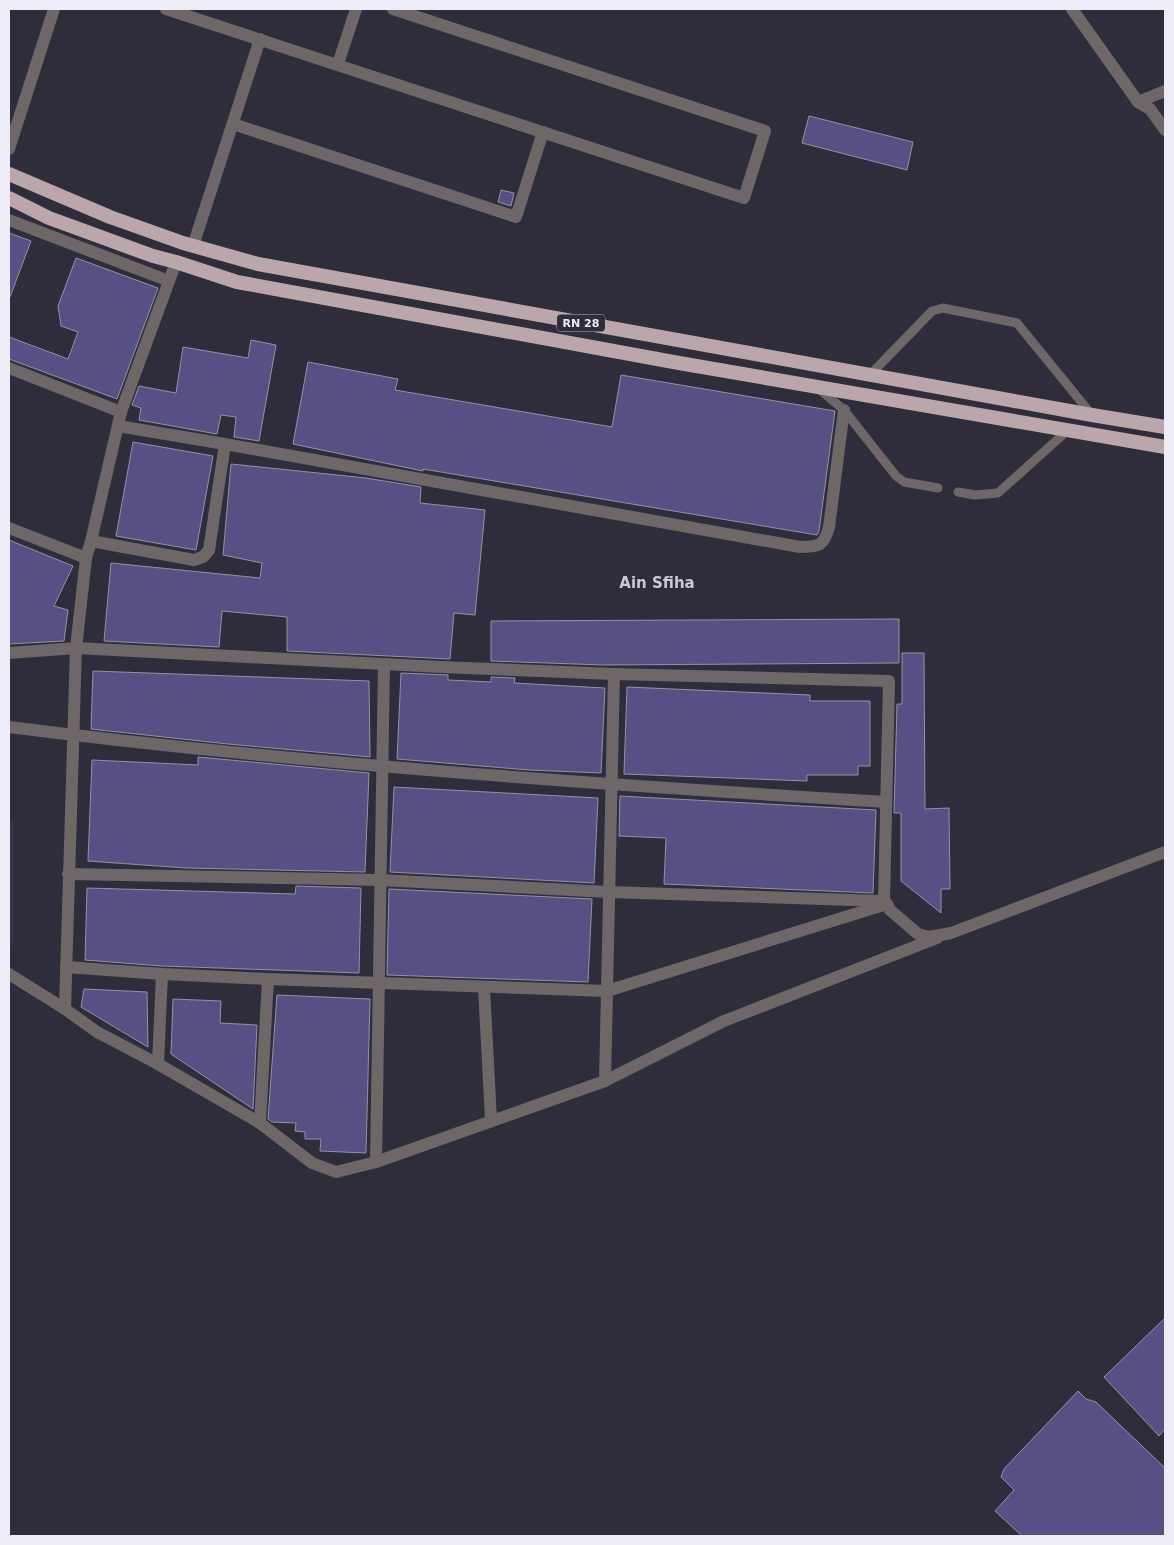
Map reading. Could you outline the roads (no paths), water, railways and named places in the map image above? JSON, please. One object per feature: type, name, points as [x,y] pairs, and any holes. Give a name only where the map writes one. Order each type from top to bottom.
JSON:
[{"type":"highway","name":"RN 28","points":[[9,174],[110,217],[193,246],[258,264],[1165,427]]},
{"type":"highway","name":"RN 28","points":[[9,198],[49,218],[153,256],[238,282],[817,387],[1165,447]]},
{"type":"street","points":[[9,149],[54,9]]},
{"type":"street","points":[[166,9],[744,198],[765,131],[393,9]]},
{"type":"street","points":[[338,64],[356,9]]},
{"type":"street","points":[[1072,9],[1138,102],[1150,109],[1165,130]]},
{"type":"street","points":[[193,246],[260,39]]},
{"type":"street","points":[[1138,102],[1165,91]]},
{"type":"street","points":[[233,124],[516,217],[543,132]]},
{"type":"street","points":[[9,220],[169,281]]},
{"type":"street","points":[[65,1009],[76,648],[86,558],[121,412],[176,262]]},
{"type":"street","points":[[9,368],[121,412]]},
{"type":"street","points":[[118,426],[800,547],[812,547],[820,545],[826,539],[829,527],[844,410]]},
{"type":"street","points":[[91,541],[194,560],[203,558],[209,550],[225,444]]},
{"type":"street","points":[[9,528],[86,558]]},
{"type":"street","points":[[9,653],[76,648],[614,674],[889,681],[886,902],[890,910],[918,934],[929,937],[951,933]]},
{"type":"street","points":[[376,1162],[384,664]]},
{"type":"street","points":[[605,1081],[614,674]]},
{"type":"street","points":[[9,727],[383,766],[612,785],[886,802]]},
{"type":"street","points":[[9,974],[65,1009],[97,1032],[158,1064],[260,1123],[312,1163],[336,1172],[376,1162],[605,1081],[724,1021],[1165,852]]},
{"type":"street","points":[[68,874],[380,880],[609,892],[886,902]]},
{"type":"street","points":[[66,967],[268,979],[607,991],[886,902]]},
{"type":"street","points":[[158,1064],[162,974]]},
{"type":"street","points":[[260,1123],[268,979]]},
{"type":"street","points":[[484,987],[491,1120]]},
{"type":"lane","points":[[870,375],[932,311],[943,308],[1017,323],[1092,415]]},
{"type":"lane","points":[[817,387],[844,410],[896,476],[904,482],[938,488]]},
{"type":"lane","points":[[958,492],[976,495],[998,492],[1067,431]]},
{"type":"district","name":"Ain Sfiha","points":[[657,583]]}]
